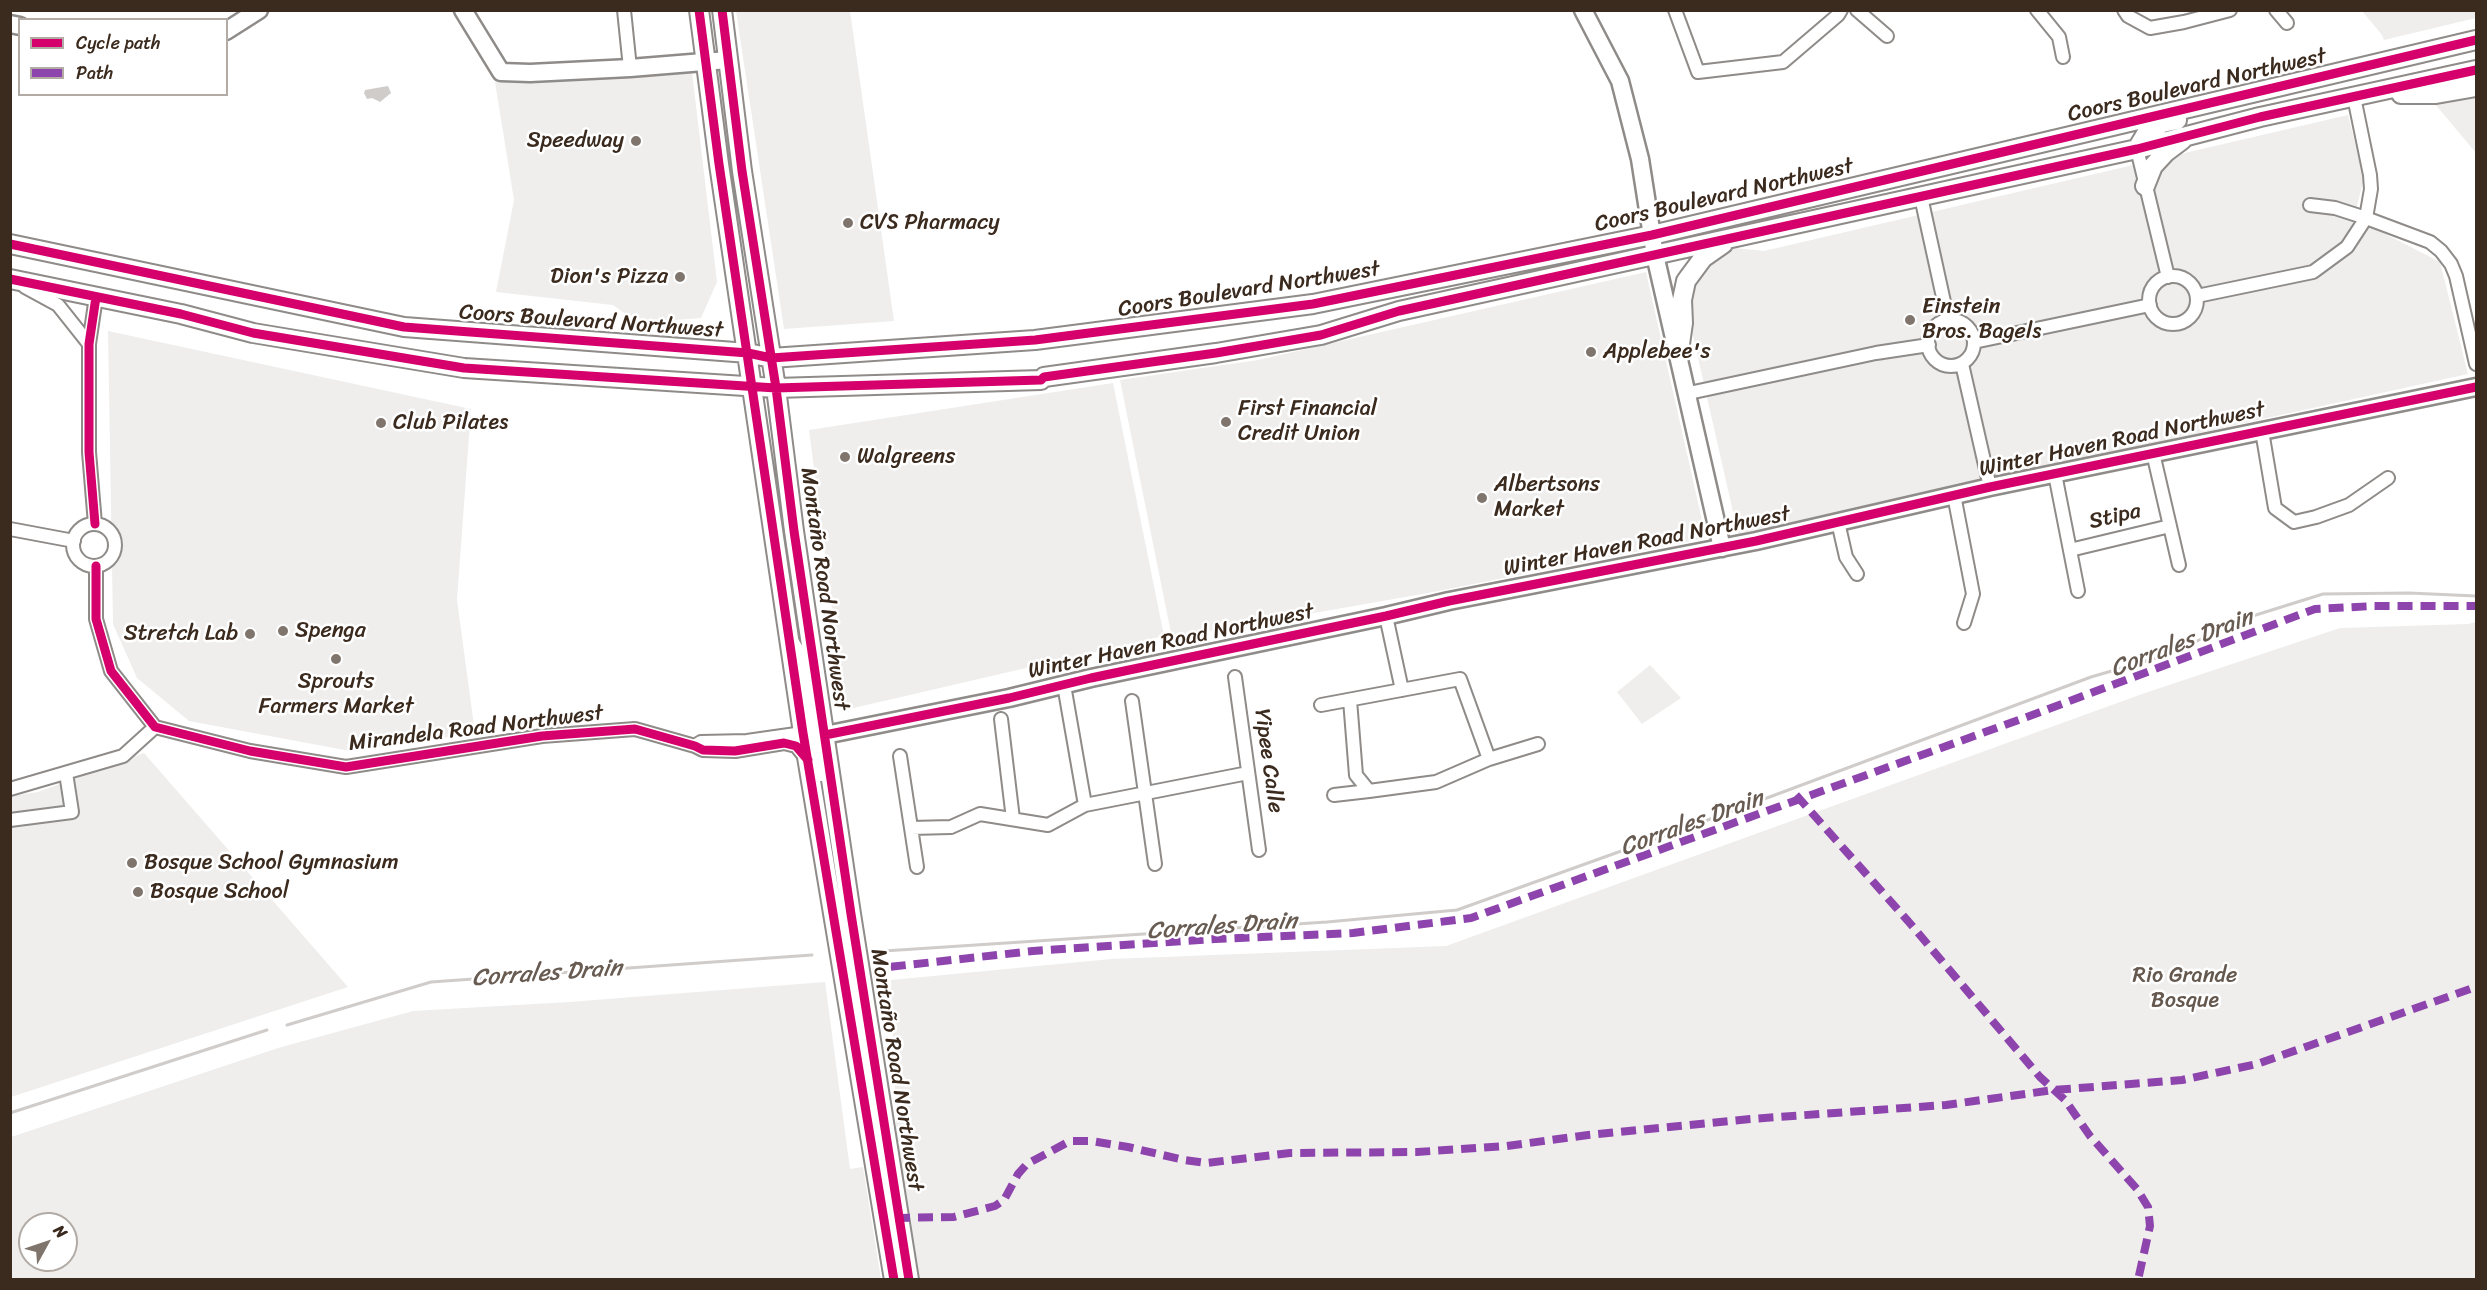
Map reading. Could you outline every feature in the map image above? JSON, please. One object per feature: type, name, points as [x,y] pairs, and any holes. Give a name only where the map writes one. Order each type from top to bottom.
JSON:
[{"type":"main road","name":"Montaño Road Northwest","points":[[699,10],[803,733],[884,1166],[909,1280]]},
{"type":"main road","name":"Montaño Road Northwest","points":[[722,10],[742,171],[776,388],[839,829],[884,1166],[894,1280]]},
{"type":"main road","name":"Coors Boulevard Northwest","points":[[10,244],[404,327],[748,353],[771,358],[1035,340],[1313,304],[1652,234],[2476,40]]},
{"type":"main road","points":[[2137,149],[2141,139],[2162,123],[2335,82],[2362,67]]},
{"type":"main road","name":"Coors Boulevard Northwest","points":[[11,279],[253,333],[464,368],[776,388],[1041,380],[1044,377],[1216,353],[1321,335],[1399,311],[2137,149],[2189,135],[2476,70]]},
{"type":"main road","points":[[2362,95],[2436,94],[2476,87]]},
{"type":"main road","points":[[2145,186],[2153,166],[2166,152],[2189,135]]},
{"type":"main road","points":[[1679,351],[1683,323],[1682,300],[1686,281],[1703,258],[1735,237]]},
{"type":"street","points":[[228,29],[259,10]]},
{"type":"street","points":[[463,10],[501,72],[530,73],[630,68],[728,60]]},
{"type":"street","points":[[624,10],[630,68]]},
{"type":"street","points":[[1583,10],[1620,81],[1640,159],[1655,255],[1689,393],[1722,548]]},
{"type":"street","points":[[1675,10],[1698,72],[1783,62],[1841,10]]},
{"type":"street","points":[[1857,10],[1887,36]]},
{"type":"street","points":[[2037,10],[2060,37],[2063,57]]},
{"type":"street","points":[[2124,10],[2128,16],[2150,28],[2230,10]]},
{"type":"street","points":[[2276,10],[2287,23]]},
{"type":"street","points":[[2197,296],[2313,272],[2347,247],[2366,218],[2370,199],[2370,175],[2362,95]]},
{"type":"street","points":[[2137,149],[2168,277]]},
{"type":"street","points":[[1921,197],[1948,320]]},
{"type":"street","points":[[2310,205],[2335,208],[2430,242],[2451,264],[2476,364]]},
{"type":"street","points":[[2168,277],[2183,279],[2189,283],[2197,296],[2194,311],[2189,318],[2175,324],[2160,320],[2154,315],[2150,305],[2151,292],[2155,285],[2168,277]]},
{"type":"street","points":[[11,279],[58,305],[89,344]]},
{"type":"street","points":[[95,524],[88,452],[89,344],[96,297]]},
{"type":"street","points":[[1974,342],[2150,305]]},
{"type":"street","points":[[1948,320],[1967,326],[1973,334],[1974,342],[1971,355],[1962,364],[1949,366],[1941,364],[1931,353],[1929,345],[1933,329],[1948,320]]},
{"type":"street","points":[[1689,393],[1876,353],[1929,345]]},
{"type":"street","points":[[1962,364],[1990,487]]},
{"type":"street","name":"Winter Haven Road Northwest","points":[[825,735],[1009,698],[1449,601],[1722,548],[1990,487],[2476,387]]},
{"type":"street","points":[[2262,431],[2275,508],[2294,522],[2349,505],[2388,478]]},
{"type":"street","points":[[2153,453],[2180,565]]},
{"type":"street","points":[[2055,474],[2078,591]]},
{"type":"street","points":[[1954,495],[1973,594],[1965,623]]},
{"type":"street","points":[[1838,522],[1846,557],[1857,574]]},
{"type":"street","points":[[95,524],[109,530],[115,543],[115,550],[108,561],[96,566],[83,563],[74,551],[74,541],[81,528],[95,524]]},
{"type":"street","name":"Stipa","points":[[2070,550],[2170,526]]},
{"type":"street","points":[[10,529],[74,541]]},
{"type":"street","points":[[10,789],[123,756],[155,727],[111,671],[96,619],[96,566]]},
{"type":"street","points":[[1386,616],[1402,690]]},
{"type":"street","points":[[790,641],[803,663],[814,729],[825,735]]},
{"type":"street","name":"Yipee Calle","points":[[1235,677],[1259,850]]},
{"type":"street","points":[[1321,705],[1460,679],[1489,759]]},
{"type":"street","points":[[1064,685],[1084,805]]},
{"type":"street","points":[[1350,700],[1356,775],[1369,791]]},
{"type":"street","points":[[1132,701],[1155,864]]},
{"type":"street","points":[[1001,719],[1013,819]]},
{"type":"street","name":"Mirandela Road Northwest","points":[[155,727],[250,751],[346,767],[542,736],[635,729],[703,750],[735,751],[784,743],[796,746],[808,760]]},
{"type":"street","points":[[695,746],[701,742],[747,741],[803,733],[814,743],[826,797],[839,829]]},
{"type":"street","points":[[1334,795],[1436,782],[1489,759],[1538,744]]},
{"type":"street","points":[[900,756],[917,867]]},
{"type":"street","points":[[911,828],[951,827],[980,814],[1048,825],[1084,805],[1248,772]]},
{"type":"street","points":[[10,820],[72,812],[66,773]]},
{"type":"shaded area","points":[[736,11],[850,11],[894,321],[784,329]]},
{"type":"shaded area","points":[[2362,11],[2476,11],[2476,18],[2384,40]]},
{"type":"shaded area","points":[[692,72],[717,282],[701,318],[638,323],[613,305],[496,292],[514,200],[495,82]]},
{"type":"shaded area","points":[[388,86],[391,93],[380,102],[372,98],[367,99],[364,93],[365,90]]},
{"type":"shaded area","points":[[2476,94],[2476,153],[2435,104]]},
{"type":"shaded area","points":[[2348,115],[2364,178],[2354,218],[2440,262],[2468,374],[1738,534],[1686,305],[1688,290],[1716,254],[1735,248],[1764,251]]},
{"type":"shaded area","points":[[1646,272],[1706,538],[1428,593],[1172,638],[1120,380],[1258,360]]},
{"type":"shaded area","points":[[108,331],[471,409],[457,600],[475,733],[350,751],[189,721],[137,678],[113,624]]},
{"type":"shaded area","points":[[1113,383],[1164,636],[845,710],[809,430]]},
{"type":"shaded area","name":"Rio Grande Bosque","points":[[2476,622],[2476,1279],[917,1279],[897,1155],[891,980],[1111,959],[1446,946],[2145,693],[2340,628]]},
{"type":"shaded area","points":[[1650,665],[1681,698],[1642,724],[1617,692]]},
{"type":"shaded area","name":"Bosque School","points":[[144,753],[348,987],[11,1097],[11,796],[38,792]]},
{"type":"shaded area","points":[[825,982],[850,1169],[863,1167],[881,1279],[11,1279],[11,1137],[278,1048],[413,1011],[569,1002]]},
{"type":"waterway","name":"Corrales Drain","points":[[884,951],[1327,922],[1457,910],[1716,817],[2091,677],[2170,654],[2243,619],[2323,594],[2409,593],[2476,596]]},
{"type":"waterway","name":"Corrales Drain","points":[[287,1025],[431,982],[812,955]]},
{"type":"waterway","name":"Corrales Drain","points":[[10,1113],[267,1030]]},
{"type":"marked path","points":[[878,980],[880,968],[1033,951],[1353,933],[1471,918],[2035,714],[2315,609],[2374,606],[2476,606]]},
{"type":"marked path","points":[[1796,795],[1908,921],[2040,1077],[2065,1100],[2090,1136],[2137,1189],[2148,1207],[2150,1226],[2138,1280]]},
{"type":"marked path","points":[[895,1218],[954,1217],[995,1206],[1004,1200],[1018,1174],[1027,1164],[1070,1141],[1091,1141],[1206,1163],[1290,1153],[1417,1152],[1507,1146],[1588,1135],[1750,1119],[1946,1105],[2054,1090],[2182,1080],[2257,1064],[2476,987]]},
{"type":"cycle path","points":[[699,10],[719,164],[803,733],[894,1280]]},
{"type":"cycle path","points":[[722,10],[742,171],[776,388],[794,531],[909,1280]]},
{"type":"cycle path","points":[[10,244],[404,327],[748,353],[771,358],[1035,340],[1313,304],[1652,235],[2476,40]]},
{"type":"cycle path","points":[[10,279],[181,314],[253,333],[464,368],[776,388],[1041,380],[1044,377],[1216,353],[1321,335],[1399,311],[2137,149],[2260,117],[2476,70]]},
{"type":"cycle path","points":[[95,524],[89,452],[89,344],[96,297]]},
{"type":"cycle path","points":[[825,735],[1009,698],[1091,678],[1449,601],[1756,541],[1990,487],[2476,387]]},
{"type":"cycle path","points":[[96,566],[96,619],[111,671],[155,727],[250,751],[346,767],[542,736],[635,729],[703,750],[735,751],[784,743],[796,746],[808,760]]},
{"type":"place","name":"Speedway","points":[[636,141]]},
{"type":"place","name":"CVS Pharmacy","points":[[848,223]]},
{"type":"place","name":"Dion's Pizza","points":[[680,277]]},
{"type":"place","name":"Einstein Bros. Bagels","points":[[1910,320]]},
{"type":"place","name":"Applebee's","points":[[1591,352]]},
{"type":"place","name":"First Financial Credit Union","points":[[1226,422]]},
{"type":"place","name":"Club Pilates","points":[[381,423]]},
{"type":"place","name":"Walgreens","points":[[845,457]]},
{"type":"place","name":"Albertsons Market","points":[[1482,498]]},
{"type":"place","name":"Spenga","points":[[283,631]]},
{"type":"place","name":"Stretch Lab","points":[[250,634]]},
{"type":"place","name":"Sprouts Farmers Market","points":[[336,659]]},
{"type":"place","name":"Bosque School Gymnasium","points":[[132,863]]},
{"type":"place","name":"Bosque School","points":[[138,892]]}]
